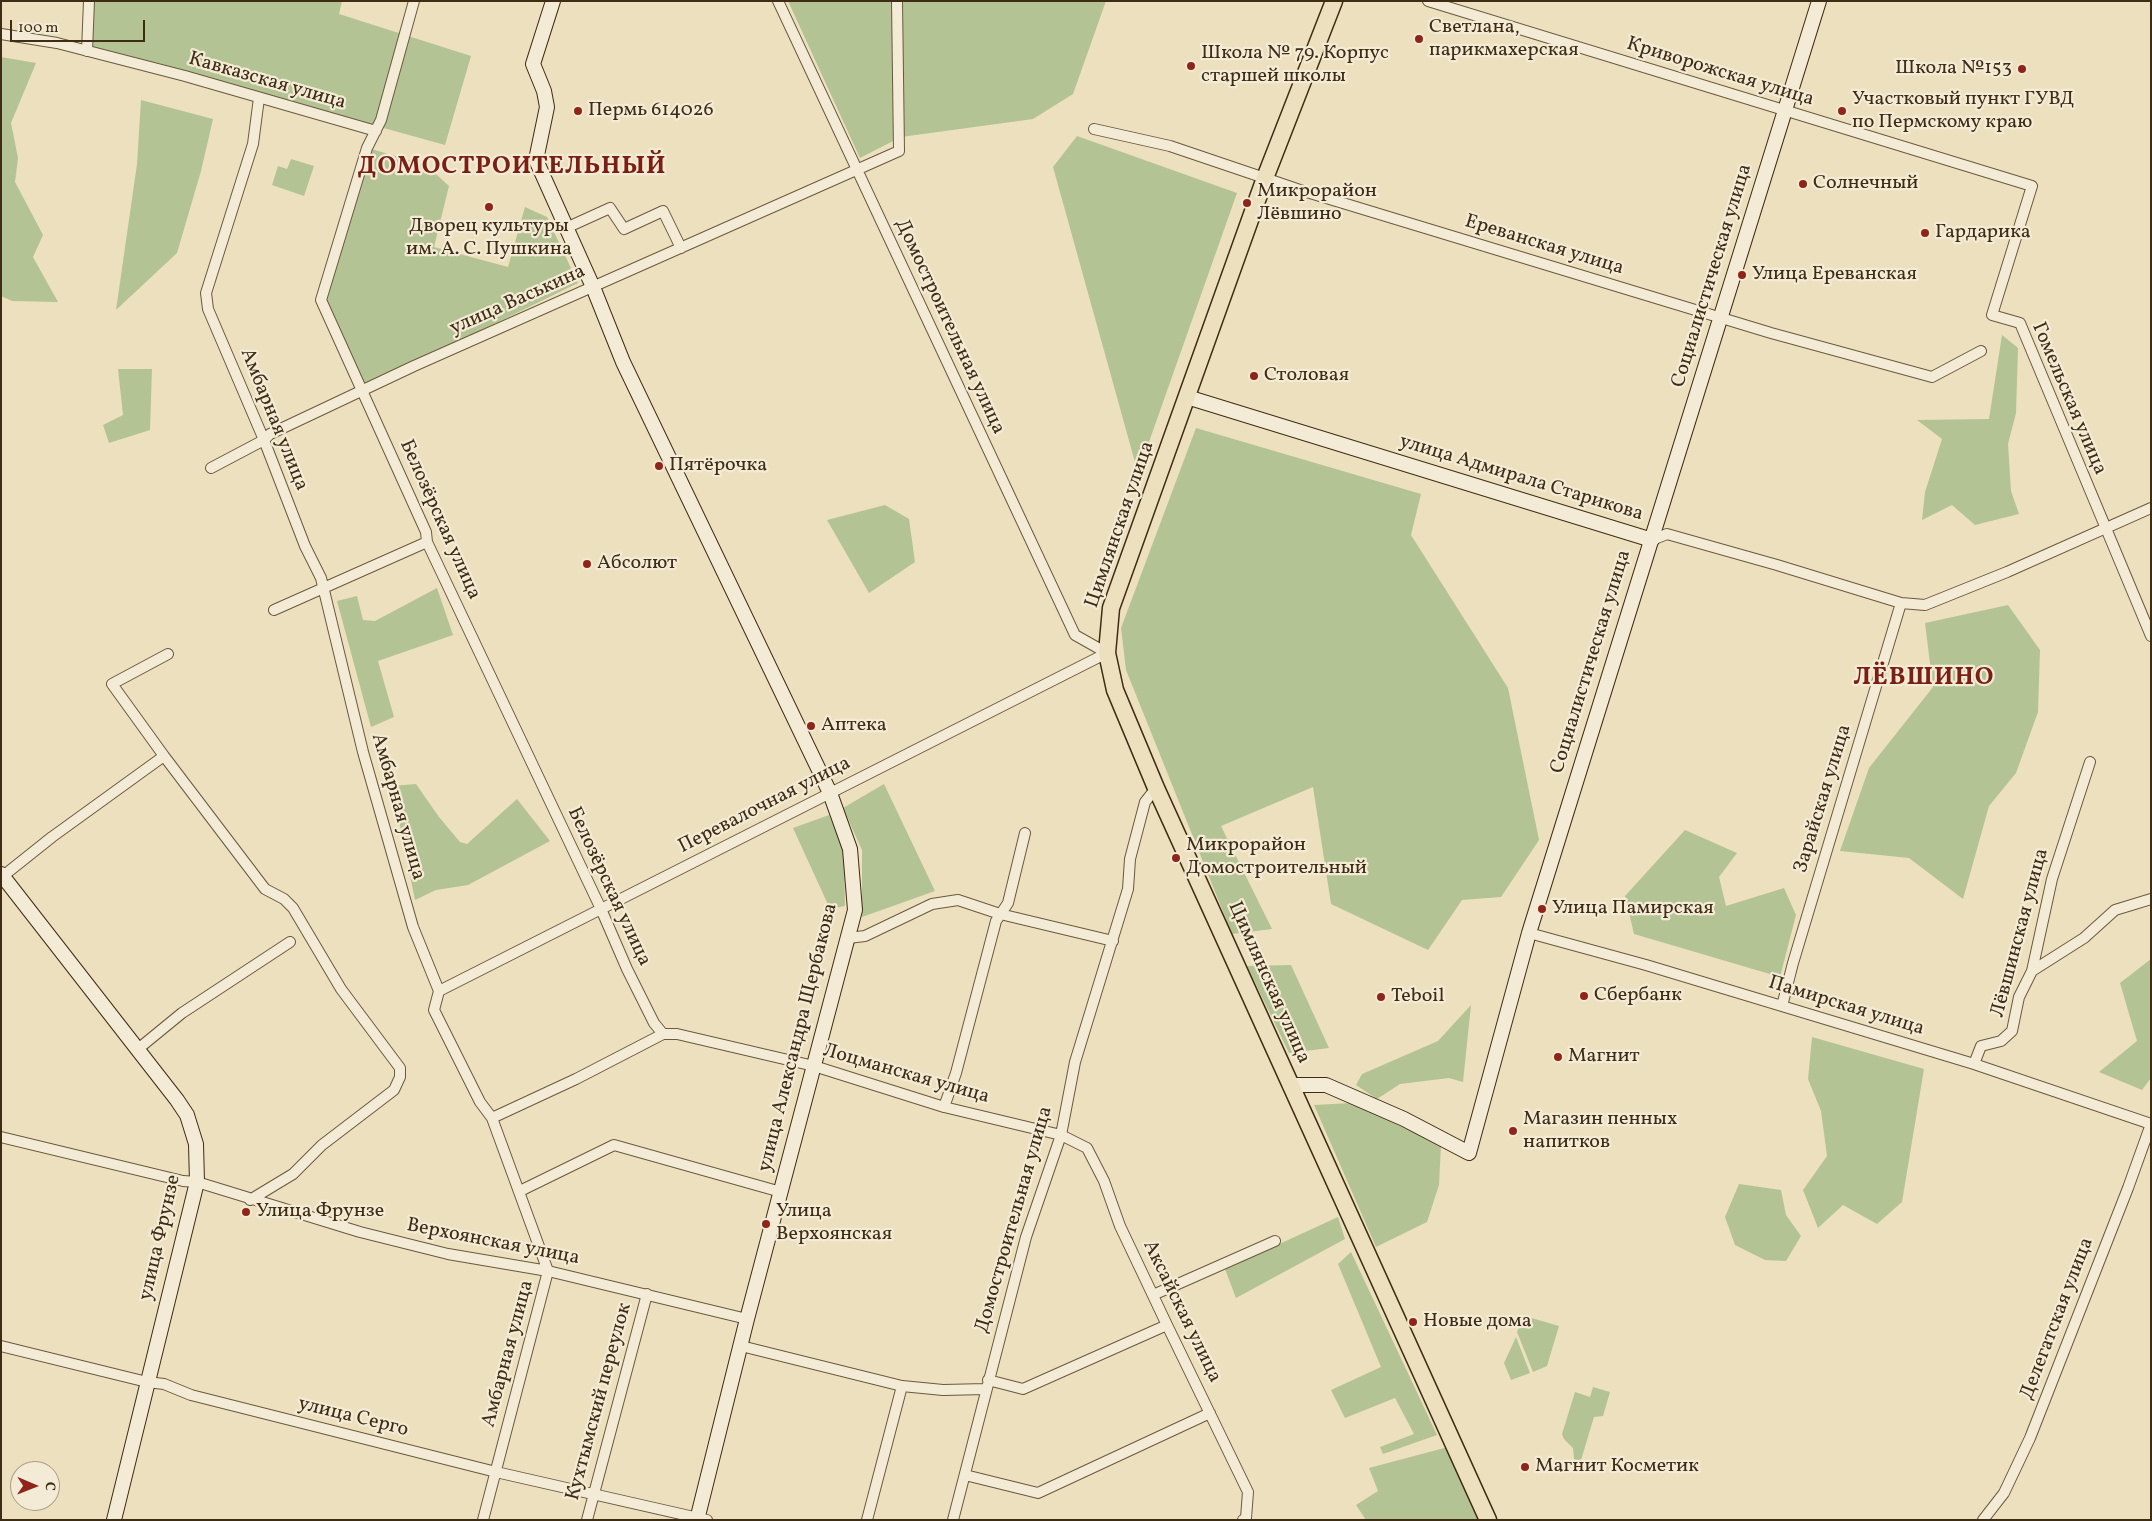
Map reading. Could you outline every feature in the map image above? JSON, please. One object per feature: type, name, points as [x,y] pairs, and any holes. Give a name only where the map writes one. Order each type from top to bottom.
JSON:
[{"type":"main road","name":"Цимлянская улица","points":[[1334,1],[1265,178],[1112,608],[1107,653],[1115,690],[1156,788],[1488,1520]]},
{"type":"street","points":[[87,51],[89,1]]},
{"type":"street","name":"Белозёрская улица","points":[[414,1],[376,131],[367,148],[321,300],[426,532],[427,542],[654,1023],[663,1034]]},
{"type":"street","name":"улица Александра Щербакова","points":[[553,1],[533,64],[544,91],[547,107],[536,160],[593,287],[627,370],[830,793],[850,849],[855,910],[747,1320],[700,1519]]},
{"type":"street","name":"Домостроительная улица","points":[[778,1],[1075,635],[1107,653]]},
{"type":"street","name":"улица Васькина","points":[[211,468],[264,440],[270,434],[362,391],[899,151],[897,1]]},
{"type":"street","name":"Криворожская улица","points":[[1428,1],[2032,186]]},
{"type":"street","name":"Социалистическая улица","points":[[1290,1086],[1326,1085],[1404,1119],[1469,1153],[1529,933],[1819,1]]},
{"type":"street","name":"Кавказская улица","points":[[1,34],[57,43],[376,131]]},
{"type":"street","name":"Амбарная улица","points":[[258,98],[253,144],[206,293],[208,309],[264,440],[305,546],[322,578],[323,589],[363,752],[413,927],[439,990],[434,1010],[480,1102],[492,1118],[548,1270],[483,1520]]},
{"type":"street","name":"Ереванская улица","points":[[1094,129],[1170,146],[1265,178],[1721,318],[1932,377],[1981,351]]},
{"type":"street","name":"Гомельская улица","points":[[2032,186],[1992,315],[2020,323],[2104,528],[2151,636]]},
{"type":"street","points":[[566,228],[610,208],[624,230],[663,211],[681,248]]},
{"type":"street","name":"улица Адмирала Старикова","points":[[1187,397],[1652,540],[1668,534],[1777,564],[1902,603],[1925,605],[1936,602],[2151,508]]},
{"type":"street","points":[[274,610],[427,542]]},
{"type":"street","name":"Зарайская улица","points":[[1782,1006],[1793,963],[1902,603]]},
{"type":"street","name":"Перевалочная улица","points":[[439,990],[1107,653]]},
{"type":"street","points":[[168,654],[112,684],[265,889],[284,898],[293,908],[341,989],[400,1068],[400,1077],[394,1090],[322,1145],[293,1174],[250,1200]]},
{"type":"street","points":[[2,875],[164,756]]},
{"type":"street","name":"Лёвшинская улица","points":[[1974,1064],[1981,1046],[2001,1041],[2012,1030],[2019,997],[2032,971],[2052,879],[2090,762]]},
{"type":"street","name":"Домостроительная улица","points":[[953,1520],[1026,1238],[1061,1135],[1075,1062],[1128,889],[1130,859],[1145,802],[1156,788]]},
{"type":"street","points":[[944,1107],[956,1073],[996,921],[1008,903],[1025,832]]},
{"type":"street","name":"улица Фрунзе","points":[[2,875],[187,1115],[196,1144],[196,1182],[114,1520]]},
{"type":"street","points":[[2032,971],[2084,938],[2115,910],[2151,899]]},
{"type":"street","points":[[848,938],[865,936],[932,904],[958,900],[1000,914],[1113,941]]},
{"type":"street","name":"Памирская улица","points":[[1529,933],[1556,939],[1974,1064],[2151,1124]]},
{"type":"street","points":[[1553,950],[1556,939]]},
{"type":"street","points":[[138,1049],[182,1013],[273,955],[290,942]]},
{"type":"street","points":[[492,1118],[576,1079],[663,1034]]},
{"type":"street","name":"Лоцманская улица","points":[[663,1034],[677,1034],[814,1066],[944,1107],[1061,1135]]},
{"type":"street","name":"Делегатская улица","points":[[1984,1520],[2004,1493],[2030,1438],[2128,1188],[2151,1124]]},
{"type":"street","name":"Аксайская улица","points":[[1061,1135],[1087,1148],[1104,1181],[1120,1226],[1248,1492],[1245,1519]]},
{"type":"street","name":"Верхоянская улица","points":[[1,1137],[182,1181],[196,1182],[360,1232],[448,1254],[548,1270],[747,1320]]},
{"type":"street","points":[[520,1191],[614,1145],[780,1192]]},
{"type":"street","points":[[1153,1295],[1275,1241]]},
{"type":"street","name":"Кухтымский переулок","points":[[587,1520],[647,1294]]},
{"type":"street","points":[[741,1346],[902,1386],[943,1390],[987,1384],[1023,1389],[1167,1325]]},
{"type":"street","name":"улица Серго","points":[[1,1346],[147,1382],[164,1384],[191,1395],[496,1472],[700,1519]]},
{"type":"street","points":[[867,1520],[902,1386]]},
{"type":"street","points":[[966,1475],[1038,1493],[1210,1413]]},
{"type":"green space","points":[[93,1],[342,1],[339,14],[471,56],[445,145],[91,47]]},
{"type":"green space","points":[[788,1],[1106,1],[1073,94],[1033,119],[901,137],[860,158]]},
{"type":"green space","points":[[1,57],[36,63],[11,123],[18,158],[15,182],[43,235],[33,257],[58,302],[12,301],[1,296]]},
{"type":"green space","points":[[141,100],[213,119],[201,171],[177,253],[116,310],[137,164]]},
{"type":"green space","points":[[1077,136],[1237,193],[1138,473],[1053,167]]},
{"type":"green space","points":[[368,148],[426,165],[449,186],[434,247],[508,267],[525,207],[547,217],[578,283],[363,388],[324,304]]},
{"type":"green space","points":[[291,159],[314,166],[304,196],[272,185],[278,166],[287,169]]},
{"type":"green space","points":[[2002,335],[2018,348],[2016,413],[2008,444],[2011,491],[2019,514],[1975,525],[1952,505],[1922,520],[1925,492],[1942,439],[1917,420],[1989,419]]},
{"type":"green space","points":[[118,369],[152,369],[150,430],[109,443],[103,425],[123,415]]},
{"type":"green space","points":[[1196,428],[1421,494],[1411,535],[1508,688],[1539,840],[1501,897],[1462,900],[1428,950],[1331,904],[1313,787],[1221,826],[1272,929],[1232,934],[1126,670],[1121,628]]},
{"type":"green space","points":[[885,505],[909,519],[915,562],[869,593],[827,520]]},
{"type":"green space","points":[[437,588],[453,635],[378,661],[394,717],[371,727],[337,601],[357,596],[363,620],[375,621]]},
{"type":"green space","points":[[2008,605],[2040,650],[2038,712],[2016,773],[1989,806],[1963,899],[1909,858],[1840,851],[1869,768],[1933,687],[1925,623]]},
{"type":"green space","points":[[416,784],[439,817],[460,842],[467,844],[517,799],[550,841],[468,885],[436,890],[415,900],[392,786]]},
{"type":"green space","points":[[884,784],[935,891],[862,917],[862,850],[843,808]]},
{"type":"green space","points":[[829,815],[844,851],[845,906],[830,909],[793,828]]},
{"type":"green space","points":[[1685,830],[1737,853],[1719,877],[1726,906],[1784,888],[1796,915],[1780,977],[1634,934],[1625,896]]},
{"type":"green space","points":[[2151,959],[2151,1078],[2142,1090],[2099,1072],[2137,1041],[2120,983]]},
{"type":"green space","points":[[1291,965],[1329,1048],[1289,1053],[1247,966]]},
{"type":"green space","points":[[1471,1005],[1463,1082],[1449,1078],[1400,1084],[1377,1099],[1356,1085],[1362,1074],[1438,1041]]},
{"type":"green space","points":[[1812,1037],[1924,1069],[1902,1202],[1877,1224],[1843,1205],[1818,1228],[1803,1190],[1827,1156],[1821,1111],[1808,1079]]},
{"type":"green space","points":[[1351,1103],[1441,1145],[1439,1185],[1427,1222],[1376,1247],[1314,1105]]},
{"type":"green space","points":[[1739,1184],[1781,1190],[1786,1215],[1801,1236],[1786,1261],[1765,1260],[1735,1245],[1725,1217]]},
{"type":"green space","points":[[1338,1217],[1345,1239],[1236,1298],[1225,1269]]},
{"type":"green space","points":[[1351,1252],[1437,1435],[1383,1454],[1380,1447],[1414,1434],[1395,1398],[1345,1418],[1331,1390],[1381,1367],[1338,1264]]},
{"type":"green space","points":[[1528,1317],[1559,1326],[1547,1366],[1533,1372],[1517,1332],[1523,1319]]},
{"type":"green space","points":[[1516,1337],[1530,1373],[1511,1380],[1504,1363]]},
{"type":"green space","points":[[1593,1387],[1610,1392],[1603,1416],[1594,1417],[1581,1460],[1577,1462],[1574,1459],[1573,1448],[1564,1439],[1562,1434],[1575,1392],[1590,1397]]},
{"type":"green space","points":[[1448,1447],[1478,1520],[1366,1520],[1356,1505],[1378,1491],[1369,1468]]},
{"type":"place","name":"Светлана, парикмахерская","points":[[1419,39]]},
{"type":"place","name":"Школа № 79. Корпус старшей школы","points":[[1191,66]]},
{"type":"place","name":"Школа №153","points":[[2022,69]]},
{"type":"place","name":"Пермь 614026","points":[[578,111]]},
{"type":"place","name":"Участковый пункт ГУВД по Пермскому краю","points":[[1842,111]]},
{"type":"place","name":"Солнечный","points":[[1803,184]]},
{"type":"place","name":"Микрорайон Лёвшино","points":[[1247,203]]},
{"type":"place","name":"Дворец культуры им. А. С. Пушкина","points":[[489,207]]},
{"type":"place","name":"Гардарика","points":[[1925,233]]},
{"type":"place","name":"Улица Ереванская","points":[[1742,275]]},
{"type":"place","name":"Столовая","points":[[1254,376]]},
{"type":"place","name":"Пятёрочка","points":[[659,466]]},
{"type":"place","name":"Абсолют","points":[[587,564]]},
{"type":"place","name":"Аптека","points":[[811,726]]},
{"type":"place","name":"Микрорайон Домостроительный","points":[[1176,858]]},
{"type":"place","name":"Улица Памирская","points":[[1542,909]]},
{"type":"place","name":"Сбербанк","points":[[1584,996]]},
{"type":"place","name":"Teboil","points":[[1381,997]]},
{"type":"place","name":"Магнит","points":[[1558,1057]]},
{"type":"place","name":"Магазин пенных напитков","points":[[1513,1131]]},
{"type":"place","name":"Улица Фрунзе","points":[[246,1212]]},
{"type":"place","name":"Улица Верхоянская","points":[[766,1224]]},
{"type":"place","name":"Новые дома","points":[[1413,1322]]},
{"type":"place","name":"Магнит Косметик","points":[[1525,1467]]},
{"type":"district","name":"ДОМОСТРОИТЕЛЬНЫЙ","points":[[512,168]]},
{"type":"district","name":"ЛЁВШИНО","points":[[1924,679]]}]
